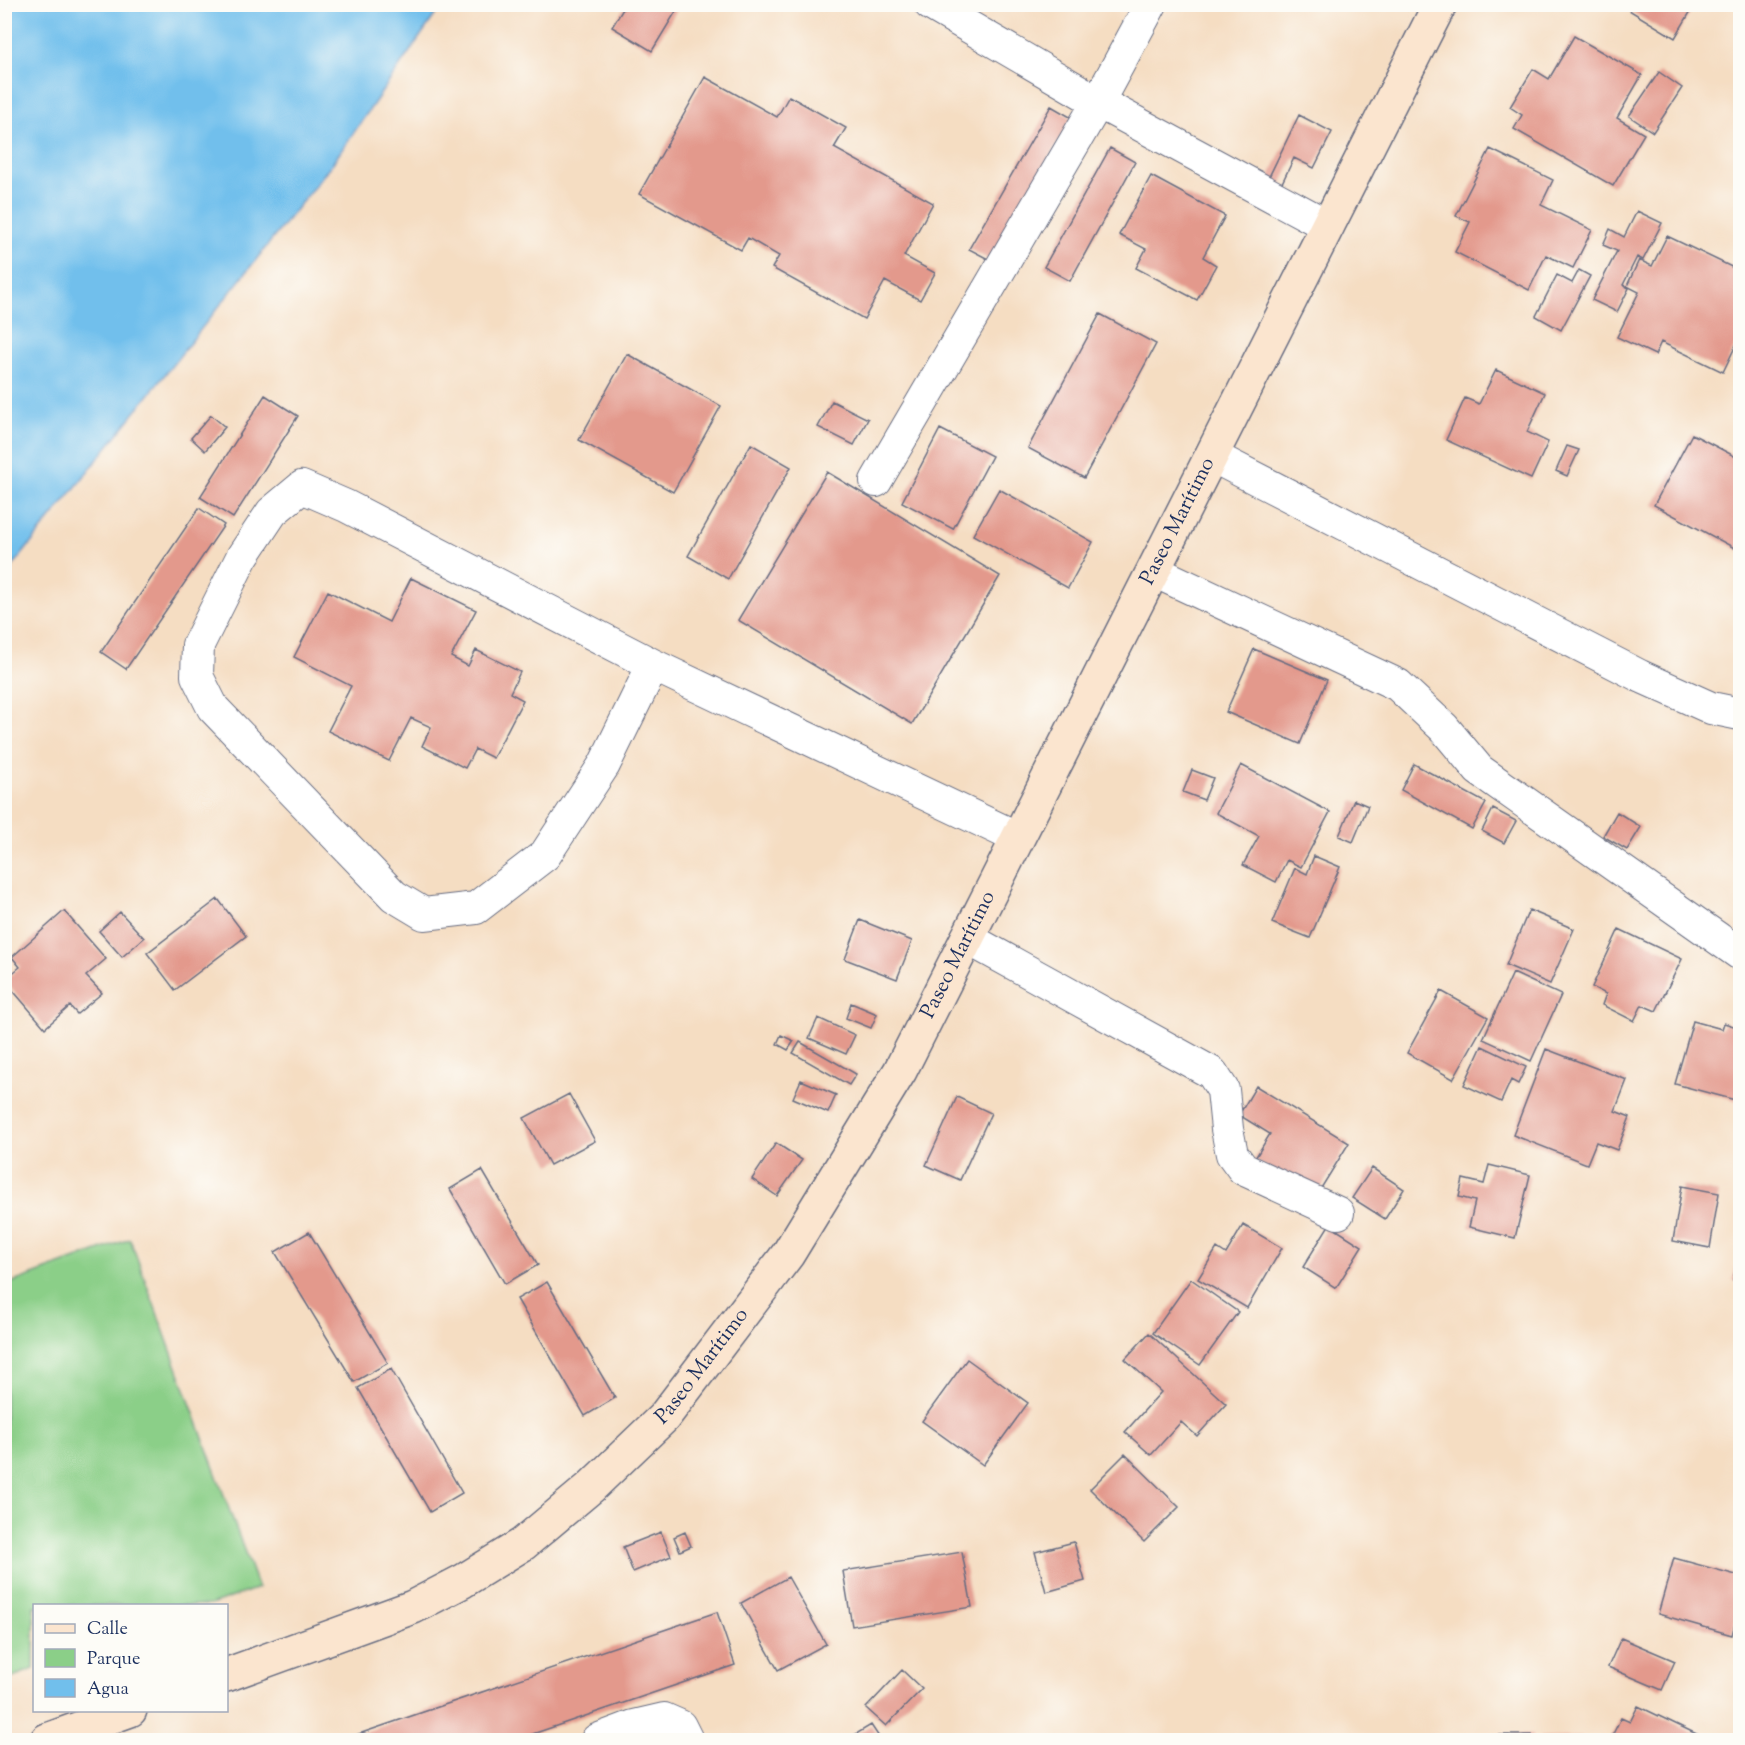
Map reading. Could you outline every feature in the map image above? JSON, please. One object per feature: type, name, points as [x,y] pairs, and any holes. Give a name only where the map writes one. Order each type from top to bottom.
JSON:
[{"type":"main road","name":"Paseo Marítimo","points":[[228,1674],[413,1606],[463,1581],[523,1544],[591,1487],[664,1417],[788,1254],[900,1071],[1440,4]]},
{"type":"main road","points":[[47,1740],[124,1712]]},
{"type":"street","points":[[930,4],[1098,102],[1328,226]]},
{"type":"street","points":[[876,481],[1098,102],[1151,4]]},
{"type":"street","points":[[1212,456],[1640,676],[1711,708],[1740,714]]},
{"type":"street","points":[[653,665],[604,765],[545,855],[476,908],[424,914],[394,896],[213,708],[197,676],[198,645],[242,557],[272,512],[302,487],[346,506],[653,665],[1018,838]]},
{"type":"street","points":[[1154,571],[1398,685],[1444,728],[1479,770],[1740,954]]},
{"type":"street","points":[[967,938],[1212,1073],[1223,1090],[1232,1154],[1243,1169],[1338,1213]]},
{"type":"street","points":[[597,1740],[634,1726],[664,1719],[680,1726],[687,1740]]},
{"type":"green space","points":[[130,1239],[258,1588],[214,1604],[33,1604],[33,1669],[5,1680],[5,1285]]},
{"type":"water","points":[[5,4],[442,5],[332,164],[5,576]]},
{"type":"building","points":[[626,4],[672,4],[678,8],[652,51],[612,27]]},
{"type":"building","points":[[1619,4],[1695,4],[1675,38]]},
{"type":"building","points":[[1574,36],[1642,75],[1617,118],[1644,134],[1613,186],[1514,129],[1522,115],[1510,107],[1533,69],[1549,79]]},
{"type":"building","points":[[1659,72],[1682,88],[1653,132],[1629,116]]},
{"type":"building","points":[[705,77],[777,117],[789,96],[846,128],[834,148],[933,203],[904,256],[935,273],[920,300],[885,281],[864,319],[772,268],[779,256],[748,238],[741,250],[639,194]]},
{"type":"building","points":[[1051,106],[1072,118],[990,260],[969,249]]},
{"type":"building","points":[[1299,115],[1332,132],[1314,168],[1294,158],[1280,187],[1267,181]]},
{"type":"building","points":[[1110,148],[1135,162],[1070,281],[1044,267]]},
{"type":"building","points":[[1490,149],[1553,180],[1541,205],[1592,230],[1573,268],[1546,255],[1529,290],[1455,252],[1470,222],[1456,216]]},
{"type":"building","points":[[1151,176],[1225,216],[1203,257],[1216,265],[1197,300],[1136,268],[1146,249],[1119,235]]},
{"type":"building","points":[[1637,211],[1662,223],[1643,260],[1637,257],[1623,285],[1629,288],[1617,312],[1592,300],[1617,251],[1603,245],[1610,229],[1624,237]]},
{"type":"building","points":[[1667,236],[1740,271],[1740,347],[1736,345],[1723,372],[1661,342],[1655,355],[1617,337],[1639,292],[1627,286],[1639,260],[1652,266]]},
{"type":"building","points":[[1579,270],[1590,276],[1561,330],[1536,316],[1557,275],[1572,283]]},
{"type":"building","points":[[1100,314],[1156,344],[1084,478],[1028,448]]},
{"type":"building","points":[[627,354],[721,406],[673,492],[579,440]]},
{"type":"building","points":[[1496,370],[1545,393],[1527,432],[1548,442],[1531,479],[1446,440],[1465,398],[1479,404]]},
{"type":"building","points":[[265,395],[298,416],[233,518],[200,497]]},
{"type":"building","points":[[832,401],[868,419],[854,445],[818,427]]},
{"type":"building","points":[[211,415],[225,427],[205,451],[191,438]]},
{"type":"building","points":[[940,429],[992,456],[953,529],[902,502]]},
{"type":"building","points":[[1692,434],[1740,459],[1740,551],[1654,505]]},
{"type":"building","points":[[751,444],[791,467],[728,579],[688,556]]},
{"type":"building","points":[[1567,446],[1579,450],[1567,476],[1556,471]]},
{"type":"building","points":[[827,472],[1000,576],[912,724],[738,620]]},
{"type":"building","points":[[999,489],[1093,542],[1068,588],[973,535]]},
{"type":"building","points":[[199,508],[224,525],[126,669],[101,652]]},
{"type":"building","points":[[411,578],[476,610],[451,657],[468,666],[476,650],[520,672],[510,693],[523,700],[493,758],[475,749],[465,768],[422,746],[431,727],[411,718],[389,761],[328,731],[351,686],[294,657],[328,591],[389,622]]},
{"type":"building","points":[[1254,649],[1327,680],[1300,744],[1226,712]]},
{"type":"building","points":[[1414,764],[1486,803],[1472,829],[1401,790]]},
{"type":"building","points":[[1241,765],[1330,812],[1301,867],[1287,860],[1276,882],[1243,865],[1259,836],[1216,813]]},
{"type":"building","points":[[1192,770],[1213,778],[1204,800],[1183,792]]},
{"type":"building","points":[[1354,800],[1368,806],[1353,842],[1339,836]]},
{"type":"building","points":[[1493,809],[1516,821],[1504,843],[1482,831]]},
{"type":"building","points":[[1617,812],[1641,827],[1627,850],[1603,836]]},
{"type":"building","points":[[1314,856],[1340,867],[1310,938],[1272,923],[1295,868],[1307,874]]},
{"type":"building","points":[[218,899],[246,936],[175,990],[147,953]]},
{"type":"building","points":[[1529,910],[1574,929],[1550,984],[1506,965]]},
{"type":"building","points":[[64,911],[106,959],[86,976],[102,993],[77,1014],[70,1006],[45,1028],[4,980],[20,967],[12,957]]},
{"type":"building","points":[[120,912],[144,938],[122,957],[99,931]]},
{"type":"building","points":[[860,920],[912,941],[897,979],[845,959]]},
{"type":"building","points":[[1619,929],[1682,959],[1656,1011],[1642,1005],[1634,1021],[1602,1005],[1606,994],[1592,987]]},
{"type":"building","points":[[1513,973],[1561,995],[1531,1061],[1483,1039]]},
{"type":"building","points":[[1441,991],[1488,1017],[1453,1079],[1407,1053]]},
{"type":"building","points":[[851,1003],[877,1014],[871,1028],[846,1018]]},
{"type":"building","points":[[818,1018],[855,1035],[846,1054],[809,1038]]},
{"type":"building","points":[[1693,1021],[1722,1029],[1724,1023],[1740,1028],[1739,1101],[1675,1084]]},
{"type":"building","points":[[781,1035],[794,1041],[788,1050],[777,1044]]},
{"type":"building","points":[[800,1042],[856,1074],[849,1085],[793,1053]]},
{"type":"building","points":[[1482,1046],[1526,1067],[1518,1084],[1511,1080],[1501,1102],[1464,1085]]},
{"type":"building","points":[[1546,1049],[1627,1080],[1615,1111],[1630,1117],[1617,1150],[1596,1142],[1587,1164],[1513,1135]]},
{"type":"building","points":[[801,1080],[836,1095],[828,1113],[793,1098]]},
{"type":"building","points":[[1256,1086],[1349,1143],[1315,1198],[1254,1160],[1270,1134],[1239,1115]]},
{"type":"building","points":[[569,1094],[595,1141],[550,1165],[524,1118]]},
{"type":"building","points":[[957,1097],[991,1113],[960,1180],[926,1165]]},
{"type":"building","points":[[776,1143],[802,1160],[777,1196],[752,1179]]},
{"type":"building","points":[[1489,1165],[1530,1175],[1515,1238],[1469,1227],[1475,1201],[1459,1197],[1463,1179],[1484,1184]]},
{"type":"building","points":[[1372,1168],[1404,1189],[1385,1219],[1352,1198]]},
{"type":"building","points":[[482,1170],[538,1265],[505,1284],[450,1189]]},
{"type":"building","points":[[1682,1186],[1719,1193],[1710,1248],[1673,1241]]},
{"type":"building","points":[[1243,1225],[1282,1248],[1247,1308],[1198,1279],[1217,1248],[1226,1254]]},
{"type":"building","points":[[1329,1225],[1362,1246],[1336,1288],[1303,1267]]},
{"type":"building","points":[[309,1232],[388,1363],[354,1382],[275,1252]]},
{"type":"building","points":[[1740,1251],[1740,1282],[1733,1280]]},
{"type":"building","points":[[1191,1279],[1238,1312],[1200,1365],[1153,1333]]},
{"type":"building","points":[[547,1282],[615,1398],[585,1416],[517,1299]]},
{"type":"building","points":[[1149,1333],[1226,1404],[1197,1436],[1181,1422],[1151,1455],[1125,1432],[1161,1392],[1125,1359]]},
{"type":"building","points":[[967,1359],[1028,1403],[983,1465],[922,1421]]},
{"type":"building","points":[[391,1369],[462,1493],[430,1512],[358,1388]]},
{"type":"building","points":[[1125,1454],[1179,1507],[1144,1542],[1090,1489]]},
{"type":"building","points":[[661,1532],[671,1556],[633,1572],[623,1547]]},
{"type":"building","points":[[685,1532],[691,1546],[680,1551],[674,1537]]},
{"type":"building","points":[[1074,1542],[1085,1581],[1046,1592],[1035,1552]]},
{"type":"building","points":[[962,1552],[972,1607],[852,1626],[843,1571]]},
{"type":"building","points":[[1674,1558],[1740,1576],[1740,1605],[1732,1635],[1658,1614]]},
{"type":"building","points":[[788,1577],[826,1644],[778,1670],[741,1603]]},
{"type":"building","points":[[717,1612],[735,1665],[515,1740],[341,1740]]},
{"type":"building","points":[[1621,1638],[1675,1661],[1662,1690],[1608,1667]]},
{"type":"building","points":[[902,1670],[922,1689],[886,1726],[866,1708]]},
{"type":"building","points":[[1638,1706],[1709,1740],[1610,1740],[1621,1718],[1630,1722]]},
{"type":"building","points":[[871,1725],[881,1740],[846,1740]]},
{"type":"building","points":[[1485,1735],[1532,1735],[1532,1740],[1485,1740]]},
{"type":"building","points":[[1583,1737],[1583,1740],[1540,1740],[1540,1738]]}]
